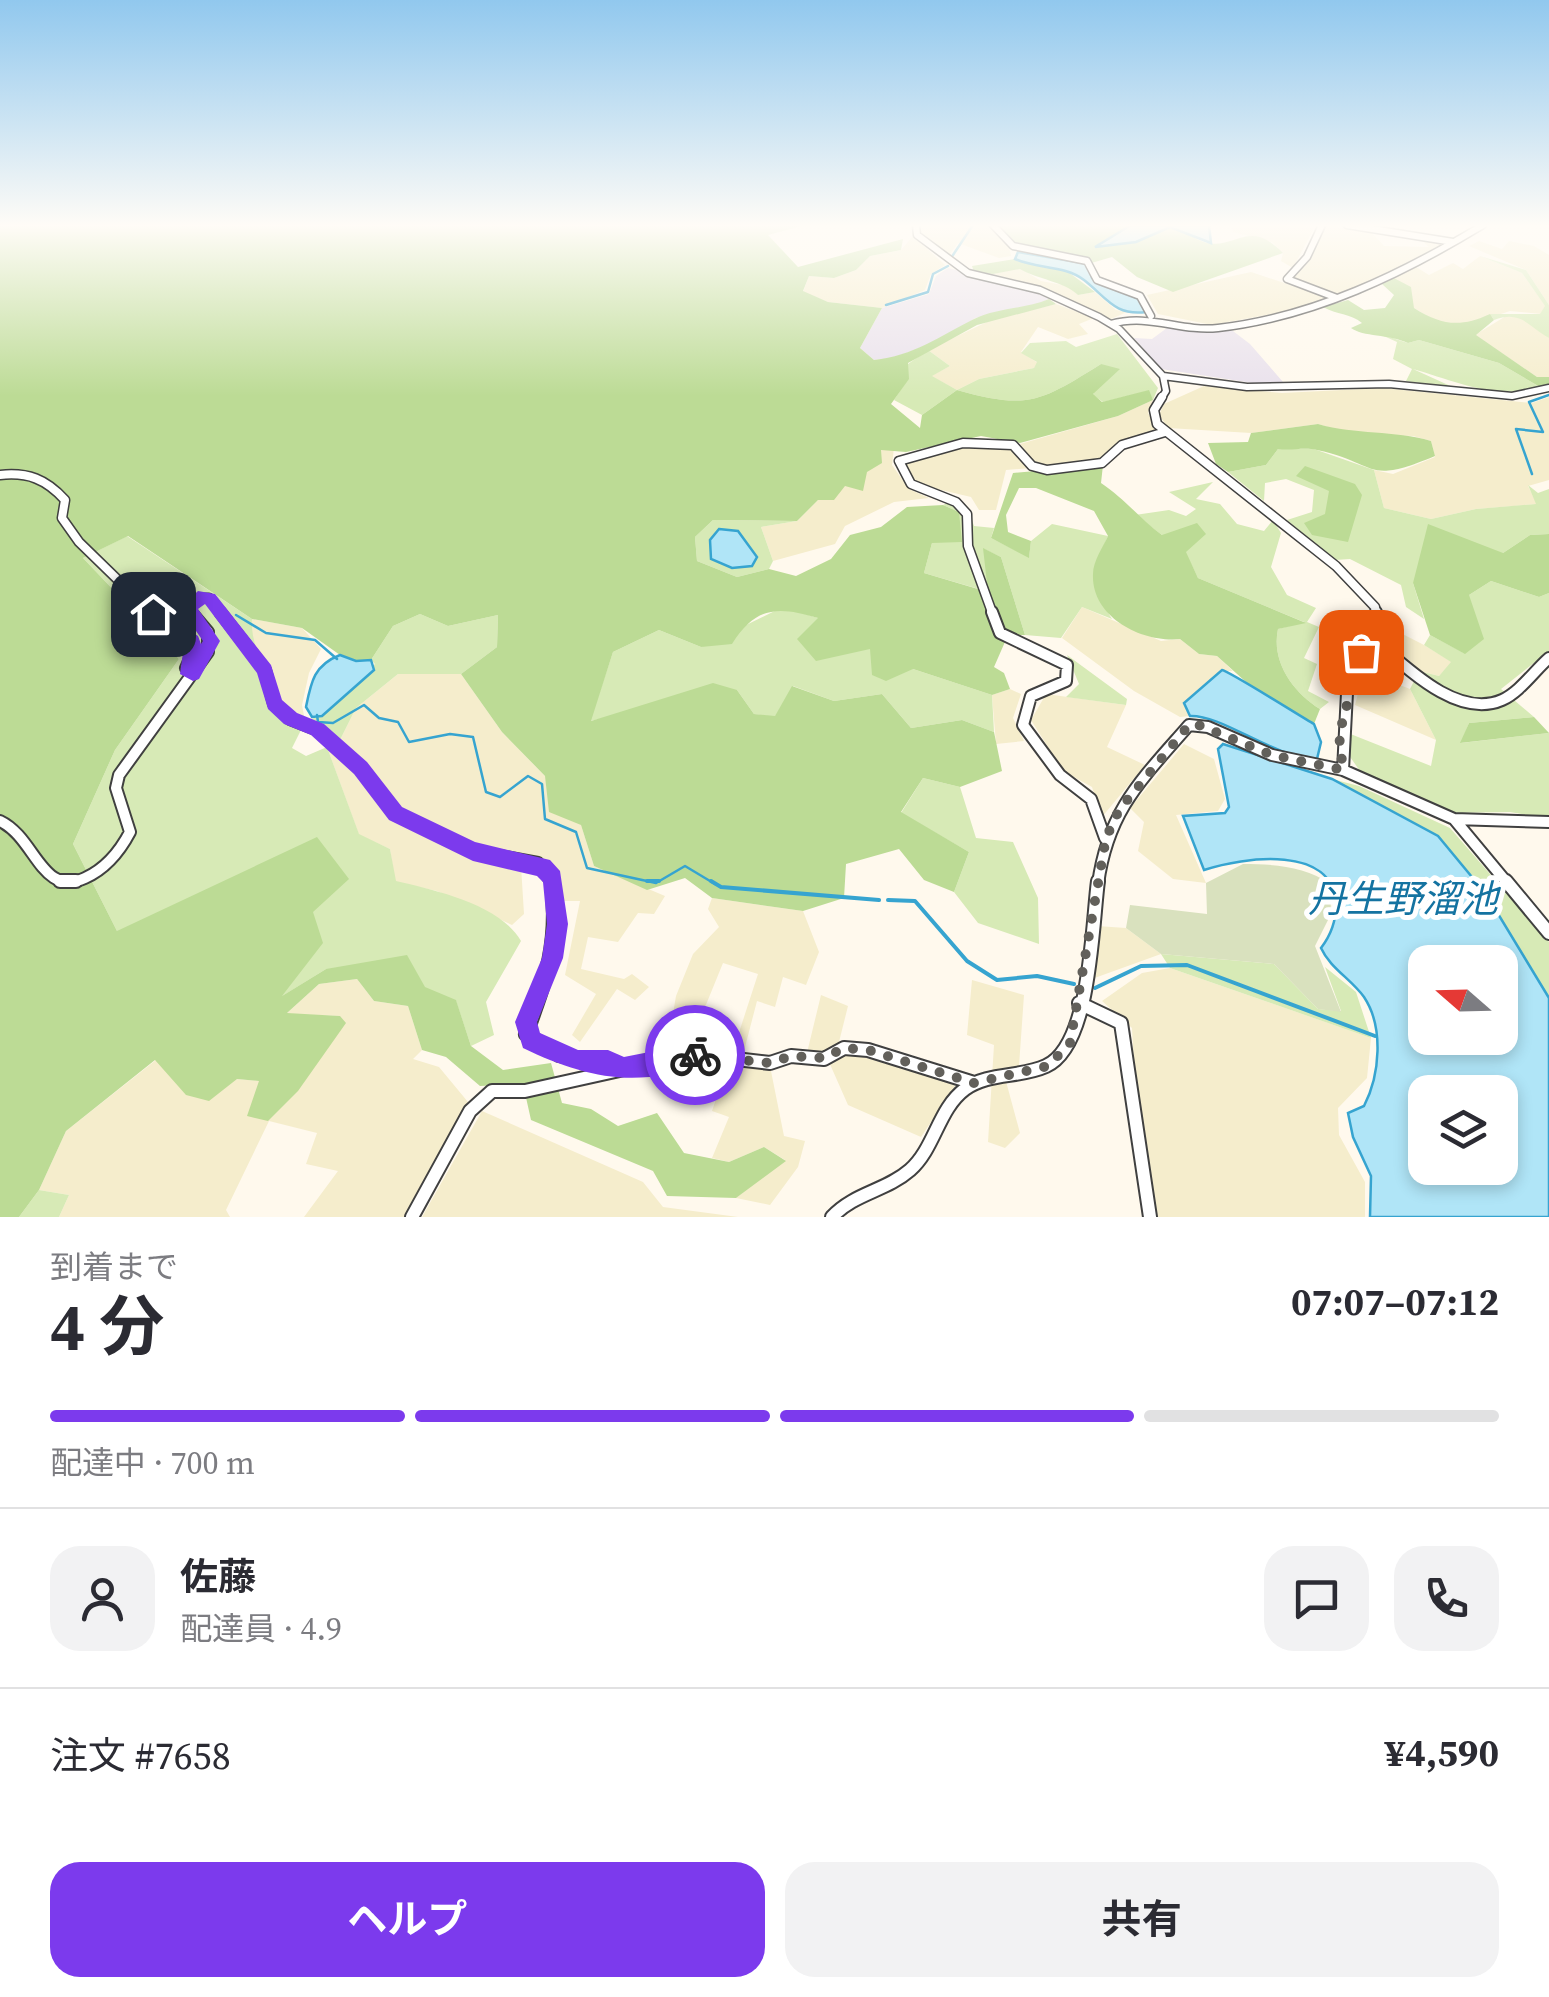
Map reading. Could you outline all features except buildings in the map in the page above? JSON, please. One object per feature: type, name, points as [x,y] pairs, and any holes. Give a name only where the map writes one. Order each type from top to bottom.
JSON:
[{"type":"street","points":[[1005,282],[1040,290],[1110,324],[1162,376],[1166,391],[1154,417],[1165,432],[1224,474],[1368,596],[1376,617],[1372,638],[1361,652],[1339,735],[1343,770]]},
{"type":"street","points":[[1102,282],[1140,296],[1152,316]]},
{"type":"street","points":[[1296,282],[1336,298]]},
{"type":"street","points":[[1110,324],[1152,316],[1193,327],[1218,328],[1296,312],[1376,282]]},
{"type":"street","points":[[1162,376],[1260,387],[1389,384],[1512,396],[1549,388]]},
{"type":"street","points":[[1106,838],[1092,799],[1060,775],[1023,725],[1031,696],[1066,680],[1067,665],[1000,633],[968,546],[967,514],[956,502],[911,484],[899,461],[963,442],[1013,445],[1032,466],[1047,470],[1102,463],[1122,446],[1165,432]]},
{"type":"street","points":[[0,475],[25,472],[49,480],[65,500],[62,518],[79,542],[153,614],[192,641],[194,650],[186,668],[193,674]]},
{"type":"street","points":[[0,821],[24,832],[45,873],[60,881],[92,875],[108,865],[130,832],[116,788],[119,775],[193,674],[212,641],[188,608],[204,596],[231,622],[265,670],[274,704],[290,719],[318,730],[361,768],[396,814],[473,852],[543,867],[552,878],[557,924],[553,958],[526,1034],[577,1062],[608,1062],[623,1069]]},
{"type":"street","points":[[1372,638],[1426,680],[1468,702],[1502,700],[1549,658]]},
{"type":"street","points":[[832,1217],[850,1196],[889,1187],[903,1177],[921,1160],[954,1101],[974,1083],[1048,1066],[1062,1056],[1079,1003],[1106,838],[1119,810],[1189,725],[1208,727],[1272,755],[1343,770],[1454,819],[1549,822]]},
{"type":"street","points":[[1454,819],[1549,934]]},
{"type":"street","points":[[1079,1003],[1111,1014],[1128,1035],[1132,1098],[1150,1217]]},
{"type":"street","points":[[412,1217],[478,1100],[492,1090],[525,1091],[692,1054],[770,1063],[791,1056],[824,1058],[844,1048],[868,1050],[974,1083]]},
{"type":"shaded area","points":[[807,282],[928,282],[925,290],[882,308],[828,302],[803,292]]},
{"type":"shaded area","points":[[934,282],[1002,282],[1049,299],[1024,310],[975,318],[949,337],[893,358],[874,360],[860,348],[882,308],[929,294]]},
{"type":"shaded area","points":[[1023,282],[1068,286],[1078,295],[1095,292],[1116,310],[1127,312],[1111,319]]},
{"type":"shaded area","points":[[1207,282],[1280,282],[1329,298],[1293,310],[1212,325],[1158,314],[1147,295]]},
{"type":"shaded area","points":[[1301,282],[1370,282],[1336,295]]},
{"type":"shaded area","points":[[1395,282],[1528,282],[1546,307],[1541,314],[1510,311],[1467,325],[1437,322],[1414,308]]},
{"type":"shaded area","points":[[1534,282],[1549,282],[1549,305]]},
{"type":"shaded area","points":[[1056,304],[1094,318],[1079,324],[1088,334],[1068,339],[1038,327],[1021,352],[1038,363],[1034,368],[979,379],[957,390],[931,376],[950,366],[928,350],[991,320]]},
{"type":"shaded area","points":[[1506,316],[1527,318],[1549,338],[1549,377],[1537,377],[1475,335]]},
{"type":"shaded area","points":[[1171,325],[1229,328],[1250,344],[1283,382],[1259,384],[1161,369],[1134,338],[1152,339]]},
{"type":"shaded area","points":[[1204,386],[1282,393],[1383,388],[1532,403],[1549,397],[1549,480],[1528,486],[1537,504],[1476,509],[1431,519],[1384,508],[1374,470],[1393,474],[1435,457],[1431,441],[1413,436],[1351,434],[1318,424],[1251,433],[1168,428],[1159,415],[1164,404]]},
{"type":"shaded area","points":[[1153,400],[1148,413],[1160,432],[1117,444],[1099,462],[1048,467],[1034,462],[1020,444],[1118,416]]},
{"type":"shaded area","points":[[959,446],[1013,448],[1031,468],[1006,470],[996,510],[979,510],[971,497],[916,484],[905,463]]},
{"type":"shaded area","points":[[894,448],[892,465],[909,489],[929,498],[894,502],[845,526],[835,544],[773,561],[761,527],[797,521],[818,500],[867,472],[880,450]]},
{"type":"shaded area","points":[[1082,607],[1161,641],[1180,639],[1199,654],[1217,656],[1233,671],[1222,671],[1184,703],[1190,716],[1180,717],[1134,691],[1062,638]]},
{"type":"shaded area","points":[[252,619],[302,628],[321,649],[309,673],[302,705],[305,721],[276,701],[251,641]]},
{"type":"shaded area","points":[[1383,624],[1452,662],[1439,676],[1419,671],[1385,644]]},
{"type":"shaded area","points":[[1364,671],[1410,689],[1436,740],[1355,705]]},
{"type":"shaded area","points":[[398,674],[461,674],[502,732],[545,776],[581,825],[594,866],[665,896],[654,914],[638,913],[618,942],[588,937],[581,969],[624,979],[632,974],[649,987],[635,1000],[617,989],[580,1042],[572,1035],[596,994],[565,975],[580,901],[558,901],[557,872],[543,858],[481,848],[400,806],[339,742],[356,708]]},
{"type":"shaded area","points":[[1010,689],[1021,694],[1013,718],[1024,741],[996,744],[992,695]]},
{"type":"shaded area","points":[[1046,694],[1126,705],[1107,747],[1145,765],[1102,817],[1092,787],[1063,771],[1031,720]]},
{"type":"shaded area","points":[[1184,744],[1214,759],[1225,799],[1218,811],[1176,815],[1206,883],[1173,879],[1138,851],[1144,822],[1130,808]]},
{"type":"shaded area","points":[[327,747],[355,769],[391,818],[479,861],[521,866],[524,914],[512,925],[437,891],[395,882],[390,849],[359,835]]},
{"type":"shaded area","points":[[712,898],[803,911],[819,952],[806,985],[783,977],[775,1007],[757,1001],[744,1051],[733,1051],[758,974],[723,963],[701,1017],[691,1017],[682,1042],[668,1043],[676,996],[693,954],[719,927],[708,909]]},
{"type":"shaded area","points":[[1097,926],[1126,928],[1161,954],[1089,980]]},
{"type":"shaded area","points":[[1170,968],[1371,1038],[1367,1078],[1338,1108],[1339,1135],[1365,1182],[1365,1217],[1154,1217],[1136,1107],[1132,1028],[1102,1001],[1142,973]]},
{"type":"shaded area","points":[[357,979],[374,1001],[408,1006],[422,1050],[413,1059],[439,1067],[468,1102],[404,1217],[304,1217],[338,1171],[306,1164],[317,1133],[269,1121],[226,1210],[230,1217],[59,1217],[69,1195],[39,1190],[66,1131],[156,1060],[186,1094],[237,1079],[260,1081],[340,1016],[286,1014],[319,984]]},
{"type":"shaded area","points":[[972,980],[1024,995],[1019,1066],[1004,1074],[1020,1133],[1005,1148],[988,1142],[994,1045],[967,1035]]},
{"type":"shaded area","points":[[821,995],[848,1006],[837,1050],[957,1083],[921,1137],[848,1105],[829,1062],[805,1061]]},
{"type":"shaded area","points":[[727,1066],[770,1066],[784,1136],[805,1141],[798,1167],[770,1205],[736,1198],[785,1160],[764,1147],[729,1162],[712,1158],[729,1117],[712,1111]]},
{"type":"shaded area","points":[[482,1111],[643,1182],[663,1207],[738,1217],[422,1217]]},
{"type":"green space","points":[[0,282],[807,282],[803,291],[828,302],[882,308],[860,348],[874,360],[914,350],[983,315],[1049,299],[1056,304],[977,325],[908,363],[909,379],[891,404],[920,428],[922,415],[957,390],[1001,400],[1033,399],[1063,387],[1101,364],[1120,369],[1093,394],[1102,402],[1149,390],[1153,400],[1118,416],[1020,443],[981,436],[906,452],[881,450],[882,463],[867,472],[863,491],[845,486],[834,500],[818,500],[797,521],[713,520],[695,537],[697,561],[737,577],[769,569],[796,576],[831,559],[850,535],[881,527],[907,507],[943,505],[959,512],[962,542],[932,543],[924,573],[988,592],[983,548],[1001,557],[1025,635],[1008,635],[994,667],[1004,673],[1010,689],[992,695],[913,669],[886,681],[872,675],[870,649],[816,661],[797,639],[818,618],[791,612],[759,616],[732,644],[701,647],[659,630],[613,652],[591,721],[713,683],[737,690],[754,714],[775,716],[792,686],[834,701],[882,694],[911,728],[962,720],[994,732],[1002,771],[960,787],[923,778],[901,812],[969,852],[954,892],[924,880],[899,849],[846,864],[844,898],[803,911],[712,898],[685,878],[647,890],[594,866],[581,825],[549,812],[545,776],[502,732],[461,674],[497,647],[498,615],[448,626],[420,614],[393,626],[371,660],[356,661],[340,655],[302,628],[252,619],[128,536],[83,558],[179,659],[115,750],[73,844],[117,931],[317,837],[349,879],[313,912],[323,943],[282,996],[326,969],[407,955],[425,987],[456,1000],[471,1046],[503,1070],[551,1063],[562,1103],[591,1109],[618,1126],[657,1113],[684,1153],[729,1162],[764,1147],[786,1161],[736,1198],[667,1196],[653,1171],[531,1120],[523,1084],[480,1086],[446,1057],[422,1050],[408,1006],[374,1001],[357,979],[319,984],[287,1013],[340,1016],[346,1023],[298,1091],[268,1121],[247,1116],[259,1081],[237,1079],[209,1101],[186,1095],[155,1060],[66,1131],[39,1190],[19,1217],[0,1217]]},
{"type":"green space","points":[[1051,282],[1081,282],[1095,292],[1078,295]]},
{"type":"green space","points":[[1149,282],[1202,282],[1173,292]]},
{"type":"green space","points":[[1401,282],[1411,287],[1414,308],[1451,323],[1490,314],[1494,320],[1476,335],[1537,377],[1549,377],[1549,385],[1540,387],[1499,363],[1419,340],[1408,343],[1356,331],[1351,328],[1362,323],[1323,307],[1348,300],[1364,310],[1385,308],[1394,295],[1382,284]]},
{"type":"green space","points":[[1528,282],[1534,282],[1549,305],[1549,338],[1518,318],[1494,320],[1490,314],[1540,314],[1545,306]]},
{"type":"green space","points":[[1377,333],[1408,343],[1419,340],[1499,363],[1540,387],[1492,391],[1413,369],[1457,389],[1406,381],[1412,369],[1393,359],[1397,342]]},
{"type":"green space","points":[[1117,334],[1158,388],[1153,400],[1148,391],[1103,402],[1093,395],[1101,364],[1063,387],[1033,399],[1001,400],[957,390],[979,379],[1034,368],[1037,362],[1021,353],[1030,343],[1066,341],[1076,347]]},
{"type":"green space","points":[[928,350],[950,366],[932,376],[957,390],[922,415],[894,400],[908,379],[908,364]]},
{"type":"green space","points":[[1318,424],[1431,441],[1435,456],[1383,471],[1317,450],[1278,449],[1266,465],[1228,472],[1216,464],[1208,443],[1248,442],[1251,433]]},
{"type":"green space","points":[[1278,449],[1314,449],[1374,470],[1384,508],[1431,519],[1476,509],[1536,504],[1528,485],[1538,493],[1549,489],[1549,534],[1530,535],[1503,553],[1413,583],[1424,619],[1406,607],[1401,585],[1350,559],[1335,560],[1287,520],[1312,512],[1314,490],[1286,479],[1265,483],[1264,501],[1228,472],[1266,465]]},
{"type":"green space","points":[[1103,465],[1101,483],[1162,535],[1197,523],[1206,534],[1186,552],[1198,578],[1306,623],[1278,629],[1277,641],[1286,675],[1320,709],[1314,724],[1265,699],[1217,656],[1199,654],[1180,639],[1135,632],[1110,615],[1095,589],[1095,564],[1108,536],[1094,511],[1036,488],[1019,488],[1006,515],[1008,532],[1031,541],[1029,558],[991,538],[1013,473]]},
{"type":"green space","points":[[1305,466],[1355,484],[1362,495],[1348,542],[1312,535],[1304,523],[1325,514],[1329,491],[1296,476]]},
{"type":"green space","points":[[1213,482],[1196,499],[1220,504],[1237,524],[1264,531],[1273,520],[1281,533],[1271,567],[1287,595],[1316,608],[1307,622],[1319,627],[1304,658],[1317,664],[1308,691],[1329,702],[1320,709],[1293,685],[1278,653],[1278,629],[1304,622],[1198,578],[1185,552],[1135,515],[1169,510],[1186,516],[1196,509],[1169,492]]},
{"type":"green space","points":[[957,498],[969,511],[974,526],[994,528],[991,538],[1029,557],[1031,541],[1052,524],[1108,536],[1095,578],[1099,596],[1112,619],[1082,607],[1061,638],[1025,635],[1001,557],[984,549],[989,592],[924,573],[932,543],[959,512],[943,505]]},
{"type":"green space","points":[[713,520],[797,521],[761,527],[773,561],[769,569],[737,577],[697,561],[695,537]]},
{"type":"green space","points":[[1428,524],[1503,553],[1530,535],[1549,534],[1549,593],[1539,597],[1491,581],[1469,595],[1484,639],[1465,654],[1430,635],[1413,583]]},
{"type":"green space","points":[[127,536],[252,619],[254,640],[276,701],[304,721],[322,716],[375,664],[371,660],[393,626],[420,614],[448,626],[498,615],[497,647],[461,674],[398,674],[356,708],[339,742],[319,725],[305,722],[292,748],[306,756],[327,747],[359,834],[390,849],[396,881],[482,908],[511,928],[521,941],[486,1002],[494,1035],[471,1046],[456,1001],[326,969],[279,998],[117,931],[73,844],[115,750],[179,659],[83,558]]},
{"type":"green space","points":[[1491,581],[1539,597],[1549,593],[1549,651],[1501,689],[1534,717],[1469,723],[1461,743],[1549,733],[1549,819],[1510,812],[1445,813],[1360,771],[1348,754],[1348,733],[1431,766],[1436,740],[1410,689],[1419,671],[1439,676],[1451,662],[1424,645],[1430,635],[1464,653],[1469,595]]},
{"type":"green space","points":[[783,607],[818,618],[913,669],[992,695],[994,732],[962,720],[911,728],[882,694],[834,701],[793,686],[775,717],[754,714],[737,690],[590,721],[613,652],[659,630],[701,647]]},
{"type":"green space","points":[[1067,655],[1127,699],[1126,705],[1066,697],[1079,684]]},
{"type":"green space","points":[[1534,717],[1549,733],[1460,743],[1469,723]]},
{"type":"green space","points":[[923,778],[960,787],[976,838],[1013,842],[1038,898],[1039,944],[978,923],[954,892],[969,852],[901,813]]},
{"type":"green space","points":[[1332,779],[1359,786],[1450,828],[1549,942],[1549,998],[1486,894],[1438,836]]},
{"type":"green space","points":[[1243,864],[1300,870],[1330,884],[1331,914],[1315,946],[1341,1012],[1318,1009],[1274,964],[1161,954],[1126,928],[1130,905],[1207,914],[1206,883]]},
{"type":"green space","points":[[1161,954],[1274,964],[1318,1009],[1341,1011],[1325,967],[1356,992],[1371,1038],[1170,968]]},
{"type":"green space","points":[[39,1190],[69,1195],[59,1217],[19,1217]]},
{"type":"water","points":[[1086,282],[1100,282],[1139,299],[1146,312],[1126,311]]},
{"type":"water","points":[[719,529],[738,531],[757,557],[752,566],[732,568],[711,559],[710,540]]},
{"type":"water","points":[[340,655],[356,661],[371,660],[374,670],[322,716],[312,717],[306,707],[315,675]]},
{"type":"water","points":[[1222,670],[1314,724],[1321,742],[1317,759],[1300,757],[1218,722],[1190,716],[1184,703]]},
{"type":"water","name":"丹生野溜池","points":[[1223,744],[1332,779],[1438,836],[1486,894],[1517,945],[1408,945],[1408,1055],[1518,1055],[1518,947],[1549,998],[1549,1217],[1370,1217],[1371,1176],[1353,1137],[1348,1113],[1364,1106],[1369,1094],[1376,1066],[1377,1036],[1364,997],[1321,948],[1335,917],[1332,885],[1320,872],[1284,860],[1241,861],[1204,870],[1183,816],[1225,813],[1229,807],[1218,749]]},
{"type":"waterway","points":[[886,305],[928,292],[931,282]]},
{"type":"waterway","points":[[1532,474],[1516,429],[1543,432],[1529,402],[1549,395]]},
{"type":"waterway","points":[[236,615],[266,633],[315,640],[337,659]]},
{"type":"waterway","points":[[317,715],[318,722],[333,723],[364,705],[379,718],[398,722],[409,742],[450,734],[473,737],[486,792],[500,797],[528,776],[542,784],[545,819],[576,832],[587,868],[656,883],[685,866],[715,884]]},
{"type":"waterway","points":[[647,881],[659,881]]},
{"type":"waterway","points":[[711,881],[721,887],[879,900]]},
{"type":"waterway","points":[[888,900],[915,901],[967,961],[997,980],[1037,976],[1074,984]]},
{"type":"waterway","points":[[1095,988],[1141,966],[1187,965],[1375,1036]]},
{"type":"way so far","points":[[695,1055],[770,1063],[791,1056],[824,1058],[844,1048],[868,1050],[959,1075],[974,1083],[1048,1066],[1062,1056],[1070,1043],[1084,980],[1097,876],[1106,838],[1119,810],[1189,725],[1208,727],[1272,755],[1343,770],[1339,735],[1361,652]]},
{"type":"route","points":[[153,614],[192,641],[194,650],[186,668],[193,674],[212,641],[188,608],[198,598],[209,598],[265,670],[274,704],[290,719],[318,730],[361,768],[396,814],[473,852],[543,867],[552,878],[557,924],[553,958],[526,1022],[526,1034],[531,1040],[577,1062],[608,1062],[623,1069],[695,1055]]}]
